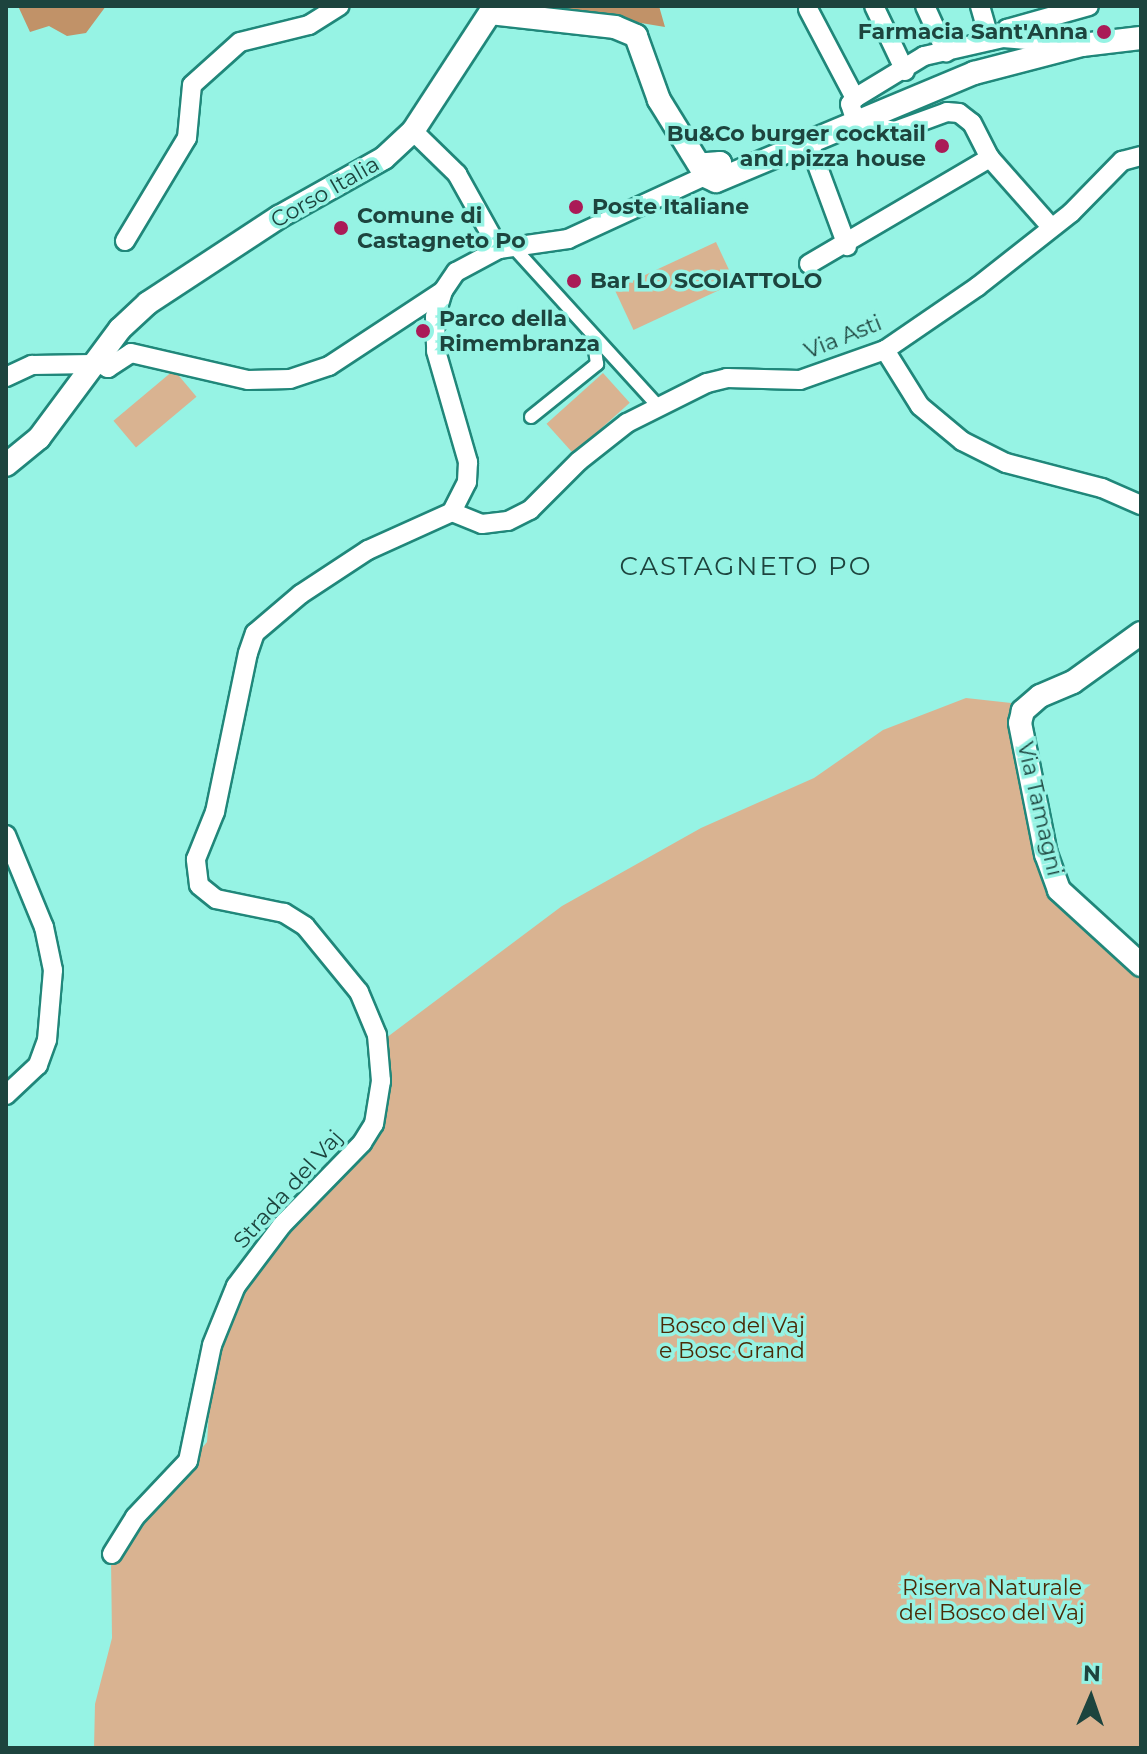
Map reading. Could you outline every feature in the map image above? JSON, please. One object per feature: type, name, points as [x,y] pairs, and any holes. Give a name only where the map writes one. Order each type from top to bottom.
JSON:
[{"type":"street","points":[[125,241],[187,138],[192,85],[240,42],[309,25],[339,6]]},
{"type":"street","points":[[874,6],[905,71]]},
{"type":"street","points":[[925,6],[946,52]]},
{"type":"street","points":[[980,6],[996,39]]},
{"type":"street","points":[[996,39],[1007,29],[1089,6]]},
{"type":"street","points":[[808,9],[855,98]]},
{"type":"street","name":"Corso Italia","points":[[6,465],[39,438],[93,363],[148,303],[279,217],[361,175],[413,131],[485,10],[615,27],[636,36],[659,100],[687,147],[712,170]]},
{"type":"street","points":[[452,512],[467,482],[468,462],[436,351],[435,317],[443,291],[456,272],[507,250],[568,239],[712,170],[755,163],[974,73],[1082,45],[1141,38]]},
{"type":"street","points":[[1051,227],[990,158],[972,123],[959,113],[947,112],[895,131],[863,119],[850,104],[924,56],[996,39],[1082,45]]},
{"type":"street","points":[[413,131],[457,174],[507,250],[593,335],[658,406]]},
{"type":"street","points":[[809,143],[847,246]]},
{"type":"street","name":"Via Asti","points":[[452,512],[482,524],[508,521],[530,510],[579,461],[658,406],[720,379],[800,380],[885,350],[977,287],[1051,227],[1112,169],[1141,156]]},
{"type":"street","points":[[809,264],[847,246],[990,158]]},
{"type":"street","points":[[6,377],[32,365],[93,363],[108,368],[131,353],[248,380],[290,379],[329,366],[443,291]]},
{"type":"street","points":[[531,417],[597,364],[593,335]]},
{"type":"street","points":[[885,350],[920,406],[962,441],[1006,463],[1102,488],[1141,505]]},
{"type":"street","name":"Strada del Vaj","points":[[112,1554],[135,1517],[188,1461],[212,1345],[236,1286],[282,1225],[362,1143],[374,1124],[381,1081],[377,1035],[359,992],[305,926],[284,913],[216,899],[199,885],[196,859],[215,812],[248,653],[255,633],[301,594],[368,550],[452,512]]},
{"type":"street","name":"Via Tamagni","points":[[1141,633],[1073,682],[1040,696],[1023,711],[1020,723],[1046,854],[1059,890],[1141,965]]},
{"type":"street","points":[[6,835],[44,927],[53,970],[42,1053],[32,1072],[6,1095]]},
{"type":"green space","points":[[716,242],[735,283],[634,330],[614,289]]},
{"type":"green space","points":[[174,370],[196,397],[136,448],[113,421]]},
{"type":"green space","points":[[603,373],[630,403],[573,454],[547,424]]},
{"type":"green space","name":"Bosco del Vaj e Bosc Grand","points":[[966,698],[1028,705],[1048,842],[1077,904],[1141,961],[1141,1748],[94,1748],[95,1704],[112,1638],[111,1559],[207,1442],[211,1380],[237,1289],[382,1128],[389,1085],[386,1038],[562,906],[701,828],[814,778],[883,730]]},
{"type":"shaded area","points":[[18,6],[106,6],[86,33],[67,36],[49,26],[30,32]]},
{"type":"shaded area","points":[[505,6],[659,6],[665,27],[611,18]]},
{"type":"place","name":"Farmacia Sant'Anna","points":[[1104,32]]},
{"type":"place","name":"Bu&Co burger cocktail and pizza house","points":[[942,146]]},
{"type":"place","name":"Poste Italiane","points":[[576,207]]},
{"type":"place","name":"Comune di Castagneto Po","points":[[341,228]]},
{"type":"place","name":"Bar LO SCOIATTOLO","points":[[574,281]]},
{"type":"place","name":"Parco della Rimembranza","points":[[423,331]]},
{"type":"district","name":"CASTAGNETO PO","points":[[746,567]]},
{"type":"park label","name":"Riserva Naturale del Bosco del Vaj","points":[[992,1600]]}]
